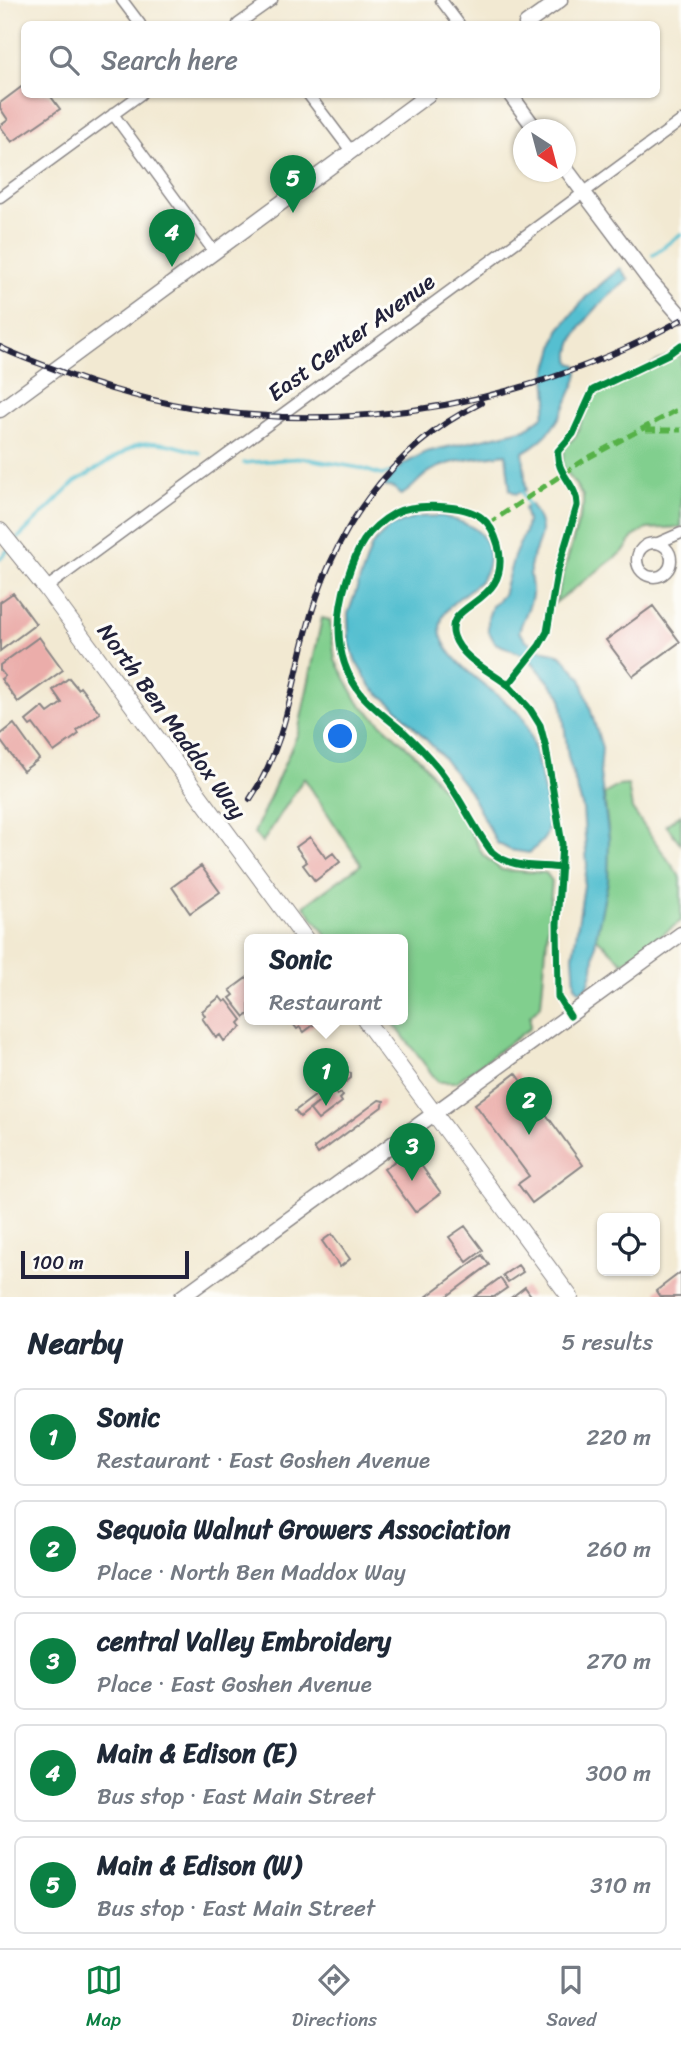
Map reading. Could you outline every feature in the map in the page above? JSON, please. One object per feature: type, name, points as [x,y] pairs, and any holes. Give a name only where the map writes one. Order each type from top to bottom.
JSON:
[{"type":"main road","name":"North Ben Maddox Way","points":[[1,532],[46,588],[302,934]]},
{"type":"main road","points":[[369,1025],[570,1297]]},
{"type":"street","points":[[122,0],[138,21]]},
{"type":"street","points":[[253,20],[272,0]]},
{"type":"street","points":[[441,0],[457,21]]},
{"type":"street","points":[[530,21],[560,0]]},
{"type":"street","points":[[0,197],[135,98]]},
{"type":"street","points":[[312,98],[351,151]]},
{"type":"street","points":[[0,411],[424,98]]},
{"type":"street","points":[[513,98],[528,119]]},
{"type":"street","points":[[113,114],[215,253]]},
{"type":"street","name":"East Center Avenue","points":[[46,588],[681,121]]},
{"type":"street","points":[[575,182],[650,281],[681,316]]},
{"type":"street","points":[[681,533],[658,543],[648,543],[639,550],[636,560],[639,569],[648,576],[659,577],[667,571],[681,549]]},
{"type":"street","points":[[658,543],[667,548],[671,561]]},
{"type":"street","points":[[182,1297],[681,934]]},
{"type":"green space","points":[[681,349],[681,527],[647,529],[633,537],[625,550],[555,603],[583,505],[583,496],[562,465],[564,447],[575,437],[593,393]]},
{"type":"green space","points":[[322,618],[330,620],[335,660],[358,702],[421,760],[463,817],[483,855],[502,870],[546,873],[552,881],[541,1005],[530,1016],[530,1028],[456,1082],[438,1082],[395,1025],[408,1025],[408,934],[325,934],[304,906],[361,864],[304,778],[262,843],[254,833],[298,733]]},
{"type":"green space","points":[[628,785],[632,809],[681,878],[681,921],[623,963],[596,937],[608,881],[609,839],[604,794],[618,786]]},
{"type":"green space","points":[[681,814],[681,844],[666,825]]},
{"type":"water","points":[[620,268],[629,280],[599,305],[573,340],[571,363],[577,365],[577,377],[561,414],[546,435],[523,452],[526,490],[516,494],[510,490],[506,454],[439,467],[401,495],[394,488],[383,486],[404,464],[426,452],[526,429],[543,416],[548,400],[546,375],[559,330],[586,297]]},
{"type":"water","points":[[531,505],[541,530],[530,567],[531,600],[519,632],[542,650],[561,655],[581,678],[602,748],[600,773],[609,839],[608,881],[596,937],[593,969],[588,986],[580,991],[575,986],[573,956],[587,866],[583,809],[568,757],[561,696],[533,663],[524,655],[495,643],[488,630],[492,606],[503,595],[514,556],[525,532],[527,521],[524,508]]},
{"type":"water","points":[[442,516],[460,521],[474,529],[485,540],[488,548],[489,561],[485,573],[479,582],[446,610],[440,626],[441,635],[445,645],[460,664],[518,712],[527,727],[541,775],[548,824],[544,839],[529,853],[510,850],[497,843],[469,791],[439,753],[394,706],[372,688],[356,662],[349,641],[348,614],[372,545],[390,527],[415,517]]},
{"type":"building","points":[[21,87],[21,98],[52,98],[60,109],[12,142],[0,126],[8,120],[0,108],[0,103]]},
{"type":"building","points":[[13,593],[36,624],[0,651],[0,602]]},
{"type":"building","points":[[653,606],[680,642],[633,676],[606,640]]},
{"type":"building","points":[[39,637],[63,670],[18,702],[1,679],[5,676],[0,665]]},
{"type":"building","points":[[69,678],[78,689],[80,687],[100,713],[77,730],[79,734],[54,752],[33,724],[30,726],[26,721],[43,707],[48,713],[62,703],[53,690]]},
{"type":"building","points":[[14,724],[39,759],[23,771],[0,740],[0,735]]},
{"type":"building","points":[[310,837],[326,858],[333,853],[340,862],[315,881],[303,865],[307,862],[296,847]]},
{"type":"building","points":[[201,866],[220,892],[190,913],[172,887]]},
{"type":"building","points":[[244,980],[244,1016],[230,998],[234,995],[230,990]]},
{"type":"building","points":[[220,997],[224,1002],[227,1000],[242,1020],[239,1023],[242,1027],[224,1041],[220,1035],[216,1038],[202,1018],[205,1016],[202,1011]]},
{"type":"building","points":[[294,1025],[313,1025],[304,1032],[300,1027],[297,1029]]},
{"type":"building","points":[[347,1072],[351,1073],[351,1078],[334,1091],[337,1095],[341,1093],[342,1102],[318,1120],[310,1110],[319,1102],[300,1117],[295,1111]]},
{"type":"building","points":[[516,1073],[583,1165],[532,1203],[518,1184],[529,1176],[475,1104]]},
{"type":"building","points":[[379,1100],[384,1101],[383,1106],[318,1154],[314,1148]]},
{"type":"building","points":[[410,1150],[441,1193],[415,1212],[384,1169]]},
{"type":"building","points":[[465,1226],[483,1250],[467,1262],[449,1237]]},
{"type":"building","points":[[332,1234],[350,1259],[340,1267],[322,1241]]},
{"type":"building","points":[[482,1255],[489,1265],[446,1297],[426,1297]]},
{"type":"building","points":[[518,1265],[523,1272],[508,1282],[503,1275]]},
{"type":"building","points":[[681,1272],[681,1297],[660,1297],[656,1291]]},
{"type":"building","points":[[500,1278],[507,1288],[494,1297],[474,1297]]},
{"type":"building","points":[[525,1287],[532,1297],[512,1297]]},
{"type":"waterway","points":[[653,255],[681,234]]},
{"type":"waterway","points":[[15,541],[75,482],[134,446],[158,443],[200,453]]},
{"type":"waterway","points":[[244,463],[302,458],[360,468],[381,475],[400,471]]},
{"type":"waterway","points":[[520,488],[530,509]]},
{"type":"waterway","points":[[0,559],[8,550]]},
{"type":"railway","points":[[0,347],[54,369],[131,394],[210,410],[291,417],[372,415],[453,403],[532,384],[608,356],[681,320]]},
{"type":"railway","points":[[250,799],[262,780],[279,740],[317,597],[348,529],[368,498],[418,444],[481,403]]},
{"type":"marked path","points":[[488,524],[584,460],[681,408]]},
{"type":"marked path","points":[[646,430],[681,430]]},
{"type":"cycle path","points":[[570,1016],[558,997],[557,924],[562,844],[546,748],[540,725],[530,709],[508,685],[547,632],[557,573],[577,506],[574,492],[560,466],[558,451],[573,434],[593,390],[670,353],[681,345]]},
{"type":"cycle path","points":[[508,685],[470,658],[454,636],[453,624],[458,615],[488,592],[496,580],[500,565],[498,545],[487,523],[474,513],[440,506],[404,510],[385,519],[370,533],[359,549],[340,609],[339,639],[346,668],[353,682],[362,695],[409,737],[438,768],[492,852],[516,864],[561,868]]},
{"type":"place","name":"Main & Edison (W)","points":[[293,213]]},
{"type":"place","name":"Main & Edison (E)","points":[[172,267]]},
{"type":"place","name":"Sonic","points":[[326,1106]]},
{"type":"place","name":"Sequoia Walnut Growers Association","points":[[529,1135]]},
{"type":"place","name":"central Valley Embroidery","points":[[412,1181]]}]
